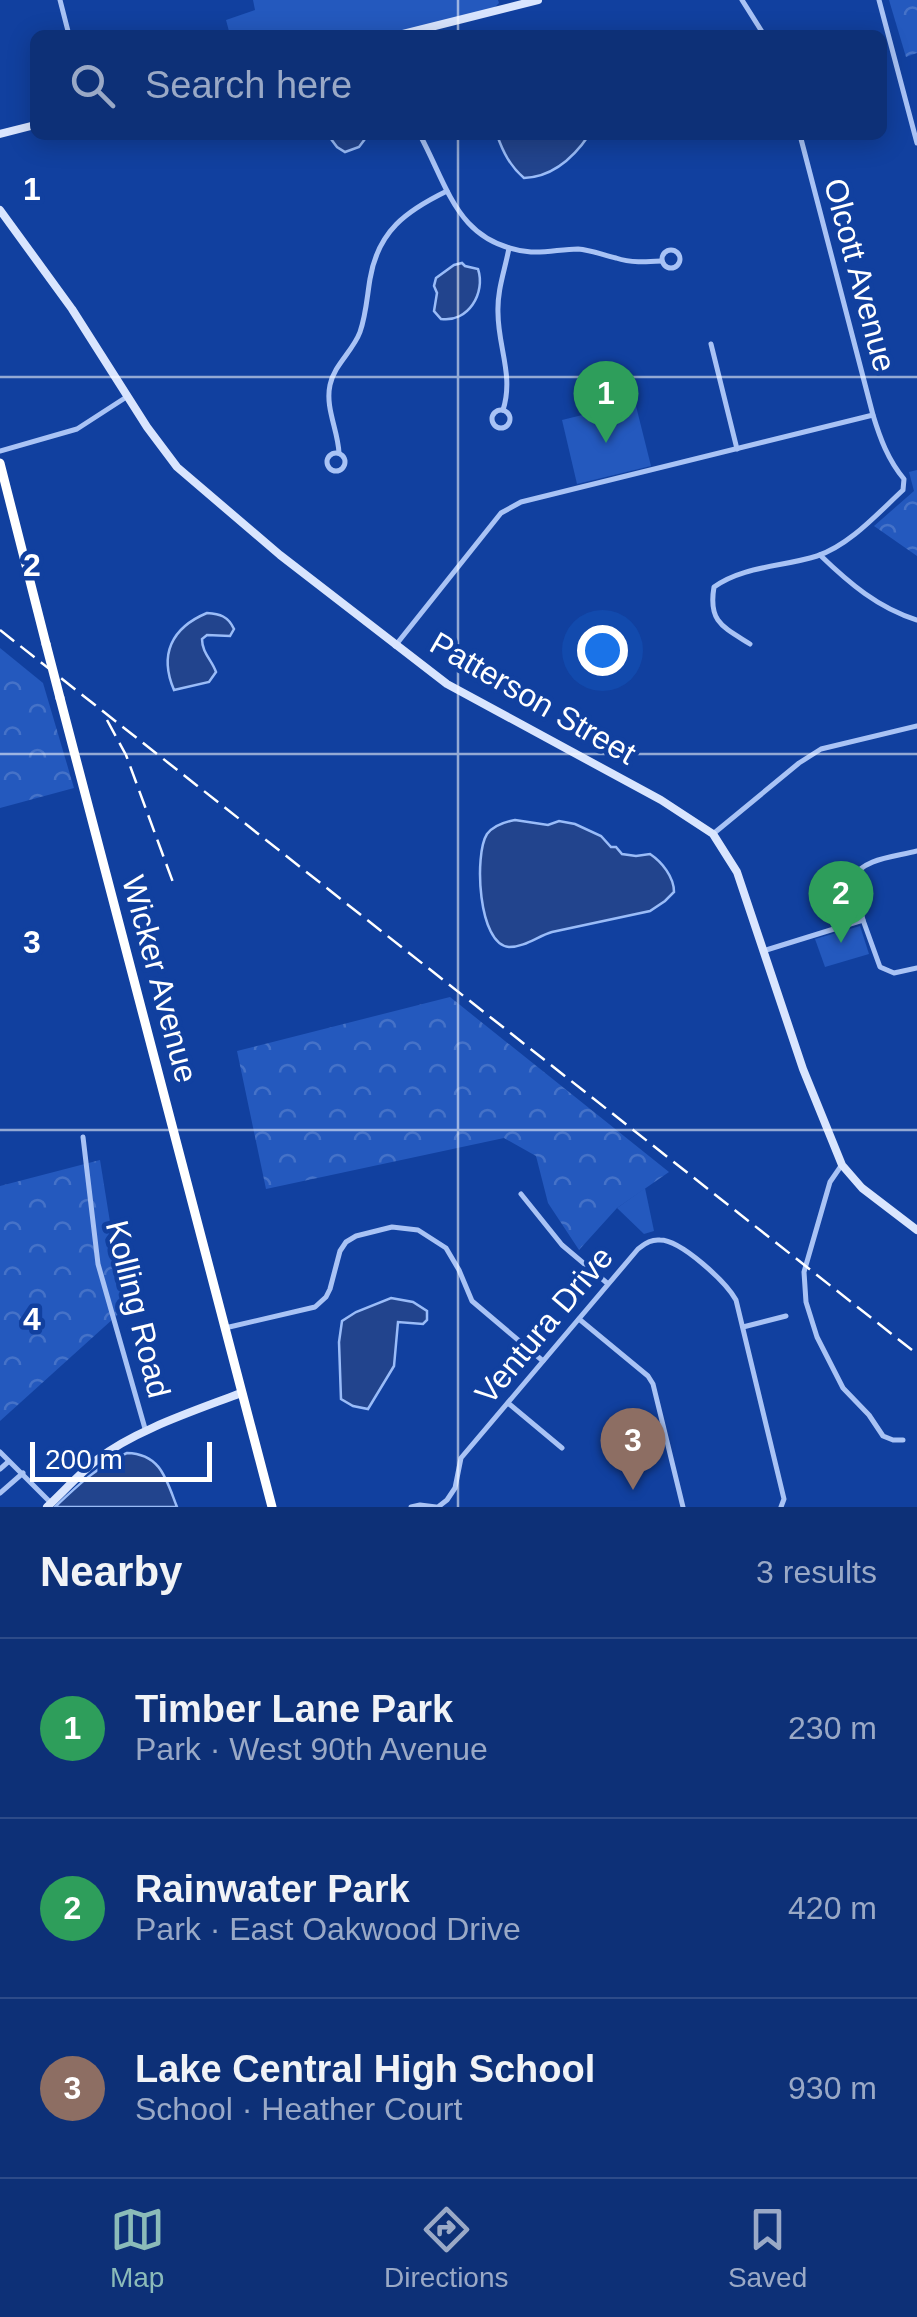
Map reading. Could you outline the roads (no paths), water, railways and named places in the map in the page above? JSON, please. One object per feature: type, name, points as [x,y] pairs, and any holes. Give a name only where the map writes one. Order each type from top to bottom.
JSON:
[{"type":"highway","name":"Wicker Avenue","points":[[0,463],[272,1507]]},
{"type":"street","points":[[60,0],[68,30]]},
{"type":"street","points":[[416,30],[504,4],[538,0]]},
{"type":"street","points":[[742,0],[761,30]]},
{"type":"street","points":[[879,0],[887,30]]},
{"type":"street","points":[[887,30],[917,144]]},
{"type":"street","points":[[0,134],[30,126]]},
{"type":"street","points":[[422,140],[458,213],[478,232],[509,248],[543,252],[577,249],[627,261],[662,261]]},
{"type":"street","name":"Olcott Avenue","points":[[801,140],[873,415],[882,444],[904,479],[903,490],[856,534],[820,555]]},
{"type":"street","points":[[338,453],[330,384],[361,330],[374,259],[401,219],[447,192]]},
{"type":"street","name":"Patterson Street","points":[[0,210],[72,309],[177,468],[280,555],[447,684],[661,800],[713,834],[737,872],[802,1070],[842,1165],[862,1188],[917,1230]]},
{"type":"street","points":[[504,410],[508,371],[498,315],[500,280],[509,248]]},
{"type":"street","points":[[711,344],[737,449]]},
{"type":"street","points":[[0,452],[76,429],[128,396]]},
{"type":"street","points":[[395,646],[501,512],[522,502],[873,415]]},
{"type":"street","points":[[750,644],[714,616],[714,587],[729,576],[820,555],[847,582],[884,608],[917,620]]},
{"type":"street","points":[[713,834],[821,749],[917,726]]},
{"type":"street","points":[[917,851],[863,865],[852,879],[880,967],[894,973],[917,968]]},
{"type":"street","points":[[763,951],[863,920]]},
{"type":"street","name":"Kolling Road","points":[[83,1137],[98,1264],[146,1432]]},
{"type":"street","points":[[842,1165],[830,1182],[804,1272],[808,1315],[843,1388],[869,1414],[883,1436],[903,1440]]},
{"type":"street","points":[[522,1194],[562,1244],[608,1284]]},
{"type":"street","points":[[224,1328],[315,1307],[330,1289],[346,1242],[392,1227],[418,1230],[446,1248],[472,1301],[542,1361]]},
{"type":"street","name":"Ventura Drive","points":[[410,1507],[437,1507],[448,1500],[456,1488],[461,1458],[608,1284],[645,1244],[662,1240],[671,1241],[731,1290],[736,1300],[784,1499],[781,1507]]},
{"type":"street","points":[[743,1327],[786,1316]]},
{"type":"street","points":[[579,1319],[654,1384],[683,1507]]},
{"type":"street","points":[[0,1452],[49,1505],[98,1459],[146,1432],[241,1393]]},
{"type":"street","points":[[508,1402],[562,1448]]},
{"type":"street","points":[[0,1469],[8,1462]]},
{"type":"street","points":[[0,1493],[22,1474]]},
{"type":"railway","points":[[0,630],[917,1354]]},
{"type":"railway","points":[[107,720],[126,755],[174,885]]},
{"type":"place","name":"Timber Lane Park","points":[[606,443]]},
{"type":"place","name":"Rainwater Park","points":[[841,943]]},
{"type":"place","name":"Lake Central High School","points":[[633,1490]]}]
